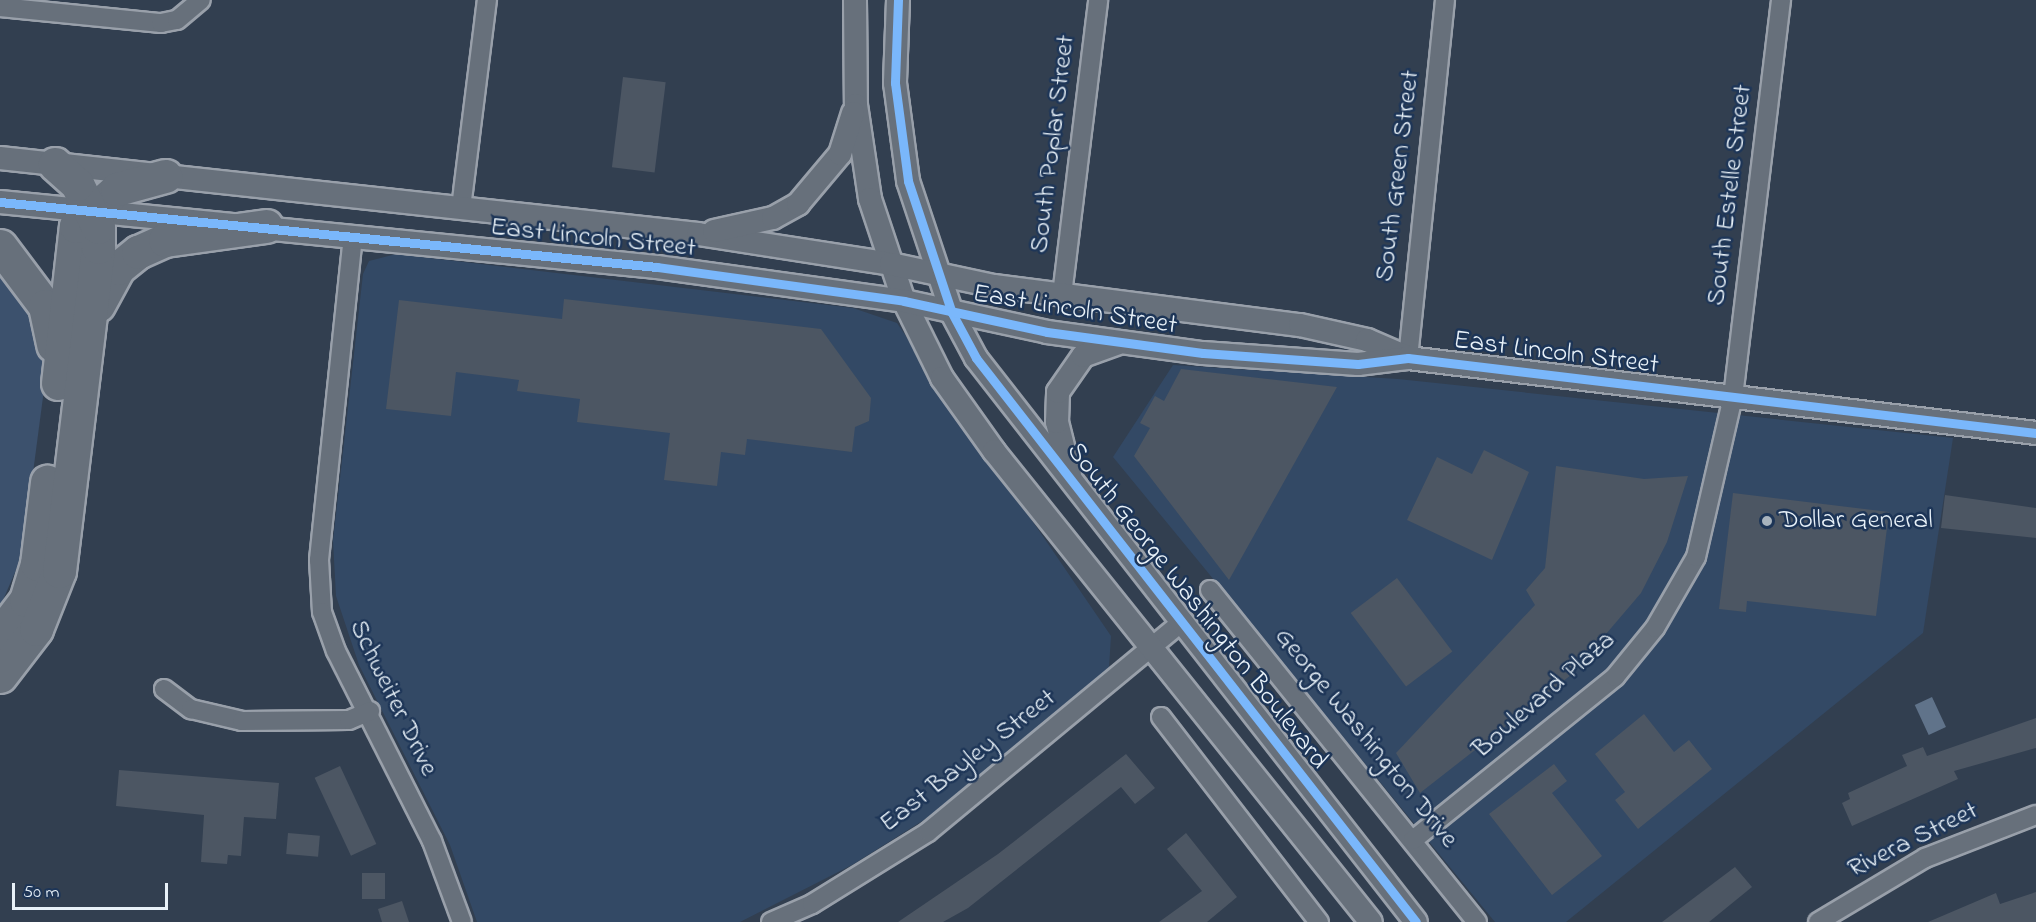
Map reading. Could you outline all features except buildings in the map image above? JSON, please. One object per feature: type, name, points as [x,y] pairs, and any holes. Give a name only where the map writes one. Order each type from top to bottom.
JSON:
[{"type":"highway","points":[[0,676],[36,629],[58,571],[98,247],[90,210],[77,184],[55,164]]},
{"type":"highway","points":[[0,634],[26,600],[37,564],[72,244],[90,210],[117,189],[165,176]]},
{"type":"highway","points":[[85,340],[103,291],[118,268],[138,252],[165,240],[266,226]]},
{"type":"highway","points":[[0,246],[45,306],[57,394]]},
{"type":"street","points":[[461,208],[487,0]]},
{"type":"street","points":[[855,0],[856,105],[870,199],[904,301],[942,378],[1152,649],[1371,922]]},
{"type":"street","name":"South George Washington Boulevard","points":[[898,0],[895,83],[908,181],[952,313],[998,390],[1183,621],[1416,922]]},
{"type":"street","name":"South Poplar Street","points":[[1062,295],[1098,0]]},
{"type":"street","name":"South Green Street","points":[[1408,358],[1445,0]]},
{"type":"street","name":"South Estelle Street","points":[[1733,397],[1780,0]]},
{"type":"street","points":[[0,7],[70,12],[161,23],[198,4]]},
{"type":"street","points":[[698,234],[773,218],[798,204],[840,154],[856,105]]},
{"type":"street","name":"East Lincoln Street","points":[[0,158],[698,234],[891,264],[1062,295],[1300,325],[1367,340],[1408,358]]},
{"type":"street","name":"East Lincoln Street","points":[[0,202],[266,226],[657,267],[904,301],[952,313],[1121,342],[1327,363],[1408,358],[2036,433]]},
{"type":"street","name":"Schweiter Drive","points":[[352,236],[318,584],[336,651],[370,711],[432,841],[462,922]]},
{"type":"street","points":[[1071,482],[1057,422],[1058,392],[1083,356],[1121,342]]},
{"type":"street","name":"Boulevard Plaza","points":[[1413,840],[1615,677],[1655,628],[1681,590],[1707,526],[1733,397]]},
{"type":"street","name":"George Washington Drive","points":[[1210,590],[1477,922]]},
{"type":"street","name":"East Bayley Street","points":[[771,922],[812,904],[928,832],[1152,649],[1183,621]]},
{"type":"street","points":[[164,689],[191,709],[242,721],[349,720],[370,711]]},
{"type":"street","points":[[1161,717],[1313,920]]},
{"type":"street","name":"Rivera Street","points":[[1818,922],[1925,858],[2036,815]]},
{"type":"shaded area","points":[[396,254],[853,308],[897,323],[1111,636],[1109,668],[935,813],[852,865],[740,922],[477,922],[450,845],[359,665],[336,596],[333,541],[363,274],[369,261]]},
{"type":"shaded area","points":[[0,257],[16,276],[44,341],[43,397],[22,556],[0,607]]},
{"type":"shaded area","points":[[1173,365],[1398,379],[1953,438],[1923,633],[1566,922],[1495,922],[1113,457]]},
{"type":"shaded area","points":[[1932,697],[1946,727],[1929,735],[1915,705]]},
{"type":"cycle path","points":[[898,0],[895,83],[908,181],[952,313],[976,358],[1416,922]]},
{"type":"cycle path","points":[[0,202],[657,267],[904,301],[1047,332],[1203,353],[1358,364],[1408,358],[2036,433]]},
{"type":"place","name":"Dollar General","points":[[1767,521]]}]
